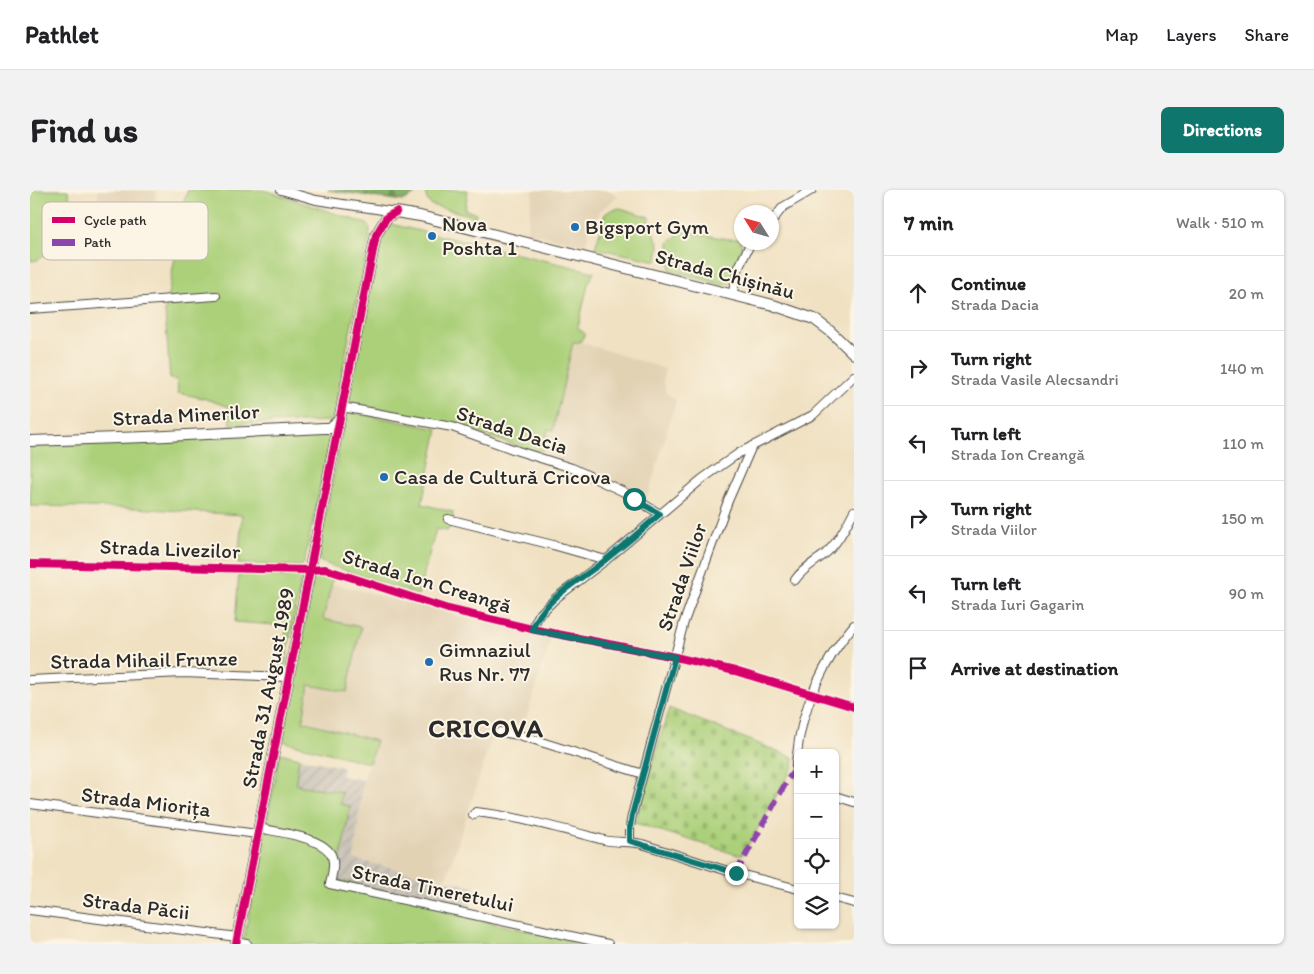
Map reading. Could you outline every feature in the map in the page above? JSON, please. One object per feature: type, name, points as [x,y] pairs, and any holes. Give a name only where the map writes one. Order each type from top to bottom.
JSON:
[{"type":"street","name":"Strada Chișinău","points":[[281,190],[316,200],[420,216],[802,314],[814,319],[830,330],[854,354]]},
{"type":"street","points":[[779,212],[812,190]]},
{"type":"street","name":"Strada 31 August 1989","points":[[236,941],[376,235],[387,218],[396,212]]},
{"type":"street","points":[[732,295],[739,267],[747,250]]},
{"type":"street","points":[[30,309],[216,296]]},
{"type":"street","points":[[532,630],[539,615],[556,598],[606,560],[722,463],[813,415],[854,376]]},
{"type":"street","name":"Strada Dacia","points":[[342,407],[452,427],[572,468],[622,491],[660,514]]},
{"type":"street","name":"Strada Minerilor","points":[[30,441],[330,428],[340,419]]},
{"type":"street","name":"Strada Viilor","points":[[630,841],[632,815],[684,622],[728,500],[752,446]]},
{"type":"street","points":[[795,580],[808,565],[824,556],[834,545],[854,511]]},
{"type":"street","points":[[448,519],[606,560]]},
{"type":"street","name":"Strada Livezilor","points":[[30,564],[310,570]]},
{"type":"street","name":"Strada Ion Creangă","points":[[310,570],[325,569],[448,609],[532,630],[675,657],[735,671],[854,707]]},
{"type":"street","points":[[798,749],[812,694],[843,638],[854,625]]},
{"type":"street","name":"Strada Mihail Frunze","points":[[30,680],[183,673],[288,677]]},
{"type":"street","points":[[500,732],[519,736],[643,774]]},
{"type":"street","points":[[839,797],[854,802]]},
{"type":"street","name":"Strada Miorița","points":[[30,804],[258,831]]},
{"type":"street","points":[[473,814],[476,812],[504,815],[606,840],[630,841],[728,871],[794,888]]},
{"type":"street","name":"Strada Tineretului","points":[[258,831],[309,839],[322,845],[333,858],[330,884],[608,944]]},
{"type":"street","points":[[839,899],[854,903]]},
{"type":"street","name":"Strada Păcii","points":[[30,910],[247,944]]},
{"type":"shaded area","points":[[98,190],[156,190],[155,202],[98,202]]},
{"type":"shaded area","points":[[533,190],[609,190],[618,196],[601,210],[596,218],[591,218],[586,246],[527,232]]},
{"type":"shaded area","points":[[573,342],[580,342],[665,369],[663,380],[666,393],[676,400],[646,502],[628,489],[551,456],[543,450],[548,429],[553,430]]},
{"type":"shaded area","name":"Gimnaziul Rus Nr. 77","points":[[330,583],[551,639],[523,729],[497,722],[446,879],[354,859],[363,780],[376,741],[303,721]]},
{"type":"shaded area","points":[[299,758],[343,767],[341,776],[363,780],[354,859],[475,887],[470,911],[337,880],[350,806],[340,804],[341,792],[297,785]]},
{"type":"green space","points":[[30,190],[68,190],[70,202],[42,202],[42,257],[30,261]]},
{"type":"green space","points":[[188,190],[264,190],[367,224],[370,229],[369,239],[332,421],[230,424],[229,407],[203,398],[178,393],[177,380],[170,379],[165,312],[174,260],[208,260],[208,202],[184,202]]},
{"type":"green space","points":[[328,190],[414,190],[414,195],[402,201]]},
{"type":"green space","points":[[426,190],[468,190],[465,210],[476,213],[474,220],[469,215],[431,205],[428,202]]},
{"type":"green space","points":[[620,208],[649,217],[648,228],[652,230],[659,244],[657,261],[595,248],[605,214]]},
{"type":"green space","points":[[390,224],[594,272],[588,284],[578,328],[585,334],[580,342],[573,342],[553,430],[548,429],[543,450],[533,451],[451,424],[349,403],[380,238],[386,226]]},
{"type":"green space","points":[[682,231],[734,239],[734,250],[740,250],[731,282],[727,286],[670,270],[669,242]]},
{"type":"green space","points":[[350,412],[438,429],[422,504],[453,512],[452,525],[447,531],[436,529],[418,595],[321,562],[318,555],[345,416]]},
{"type":"green space","points":[[316,434],[328,436],[330,439],[304,563],[301,566],[238,564],[242,515],[135,508],[30,506],[30,446]]},
{"type":"green space","points":[[260,572],[286,577],[294,573],[302,574],[284,671],[278,674],[287,626],[235,622],[239,573]]},
{"type":"green space","points":[[318,575],[333,578],[323,619],[361,627],[347,692],[309,685],[303,721],[376,741],[369,763],[285,742],[283,736],[314,578]]},
{"type":"green space","points":[[669,708],[794,758],[793,767],[743,854],[738,855],[635,823]]},
{"type":"green space","points":[[280,753],[299,758],[297,785],[342,792],[340,804],[350,806],[337,880],[470,911],[480,920],[583,944],[243,944]]},
{"type":"marked path","points":[[736,873],[794,772]]},
{"type":"cycle path","points":[[236,944],[376,235],[387,217],[396,212]]},
{"type":"cycle path","points":[[30,564],[325,569],[448,609],[532,629],[675,657],[735,671],[854,707]]},
{"type":"place","name":"Bigsport Gym","points":[[575,227]]},
{"type":"place","name":"Nova Poshta 1","points":[[432,236]]},
{"type":"place","name":"Casa de Cultură Cricova","points":[[384,477]]},
{"type":"place","name":"Gimnaziul Rus Nr. 77","points":[[429,662]]},
{"type":"district","name":"CRICOVA","points":[[486,728]]},
{"type":"route","points":[[634,499],[660,514],[606,560],[556,598],[542,611],[532,630],[675,657],[632,815],[630,841],[736,873]]}]
